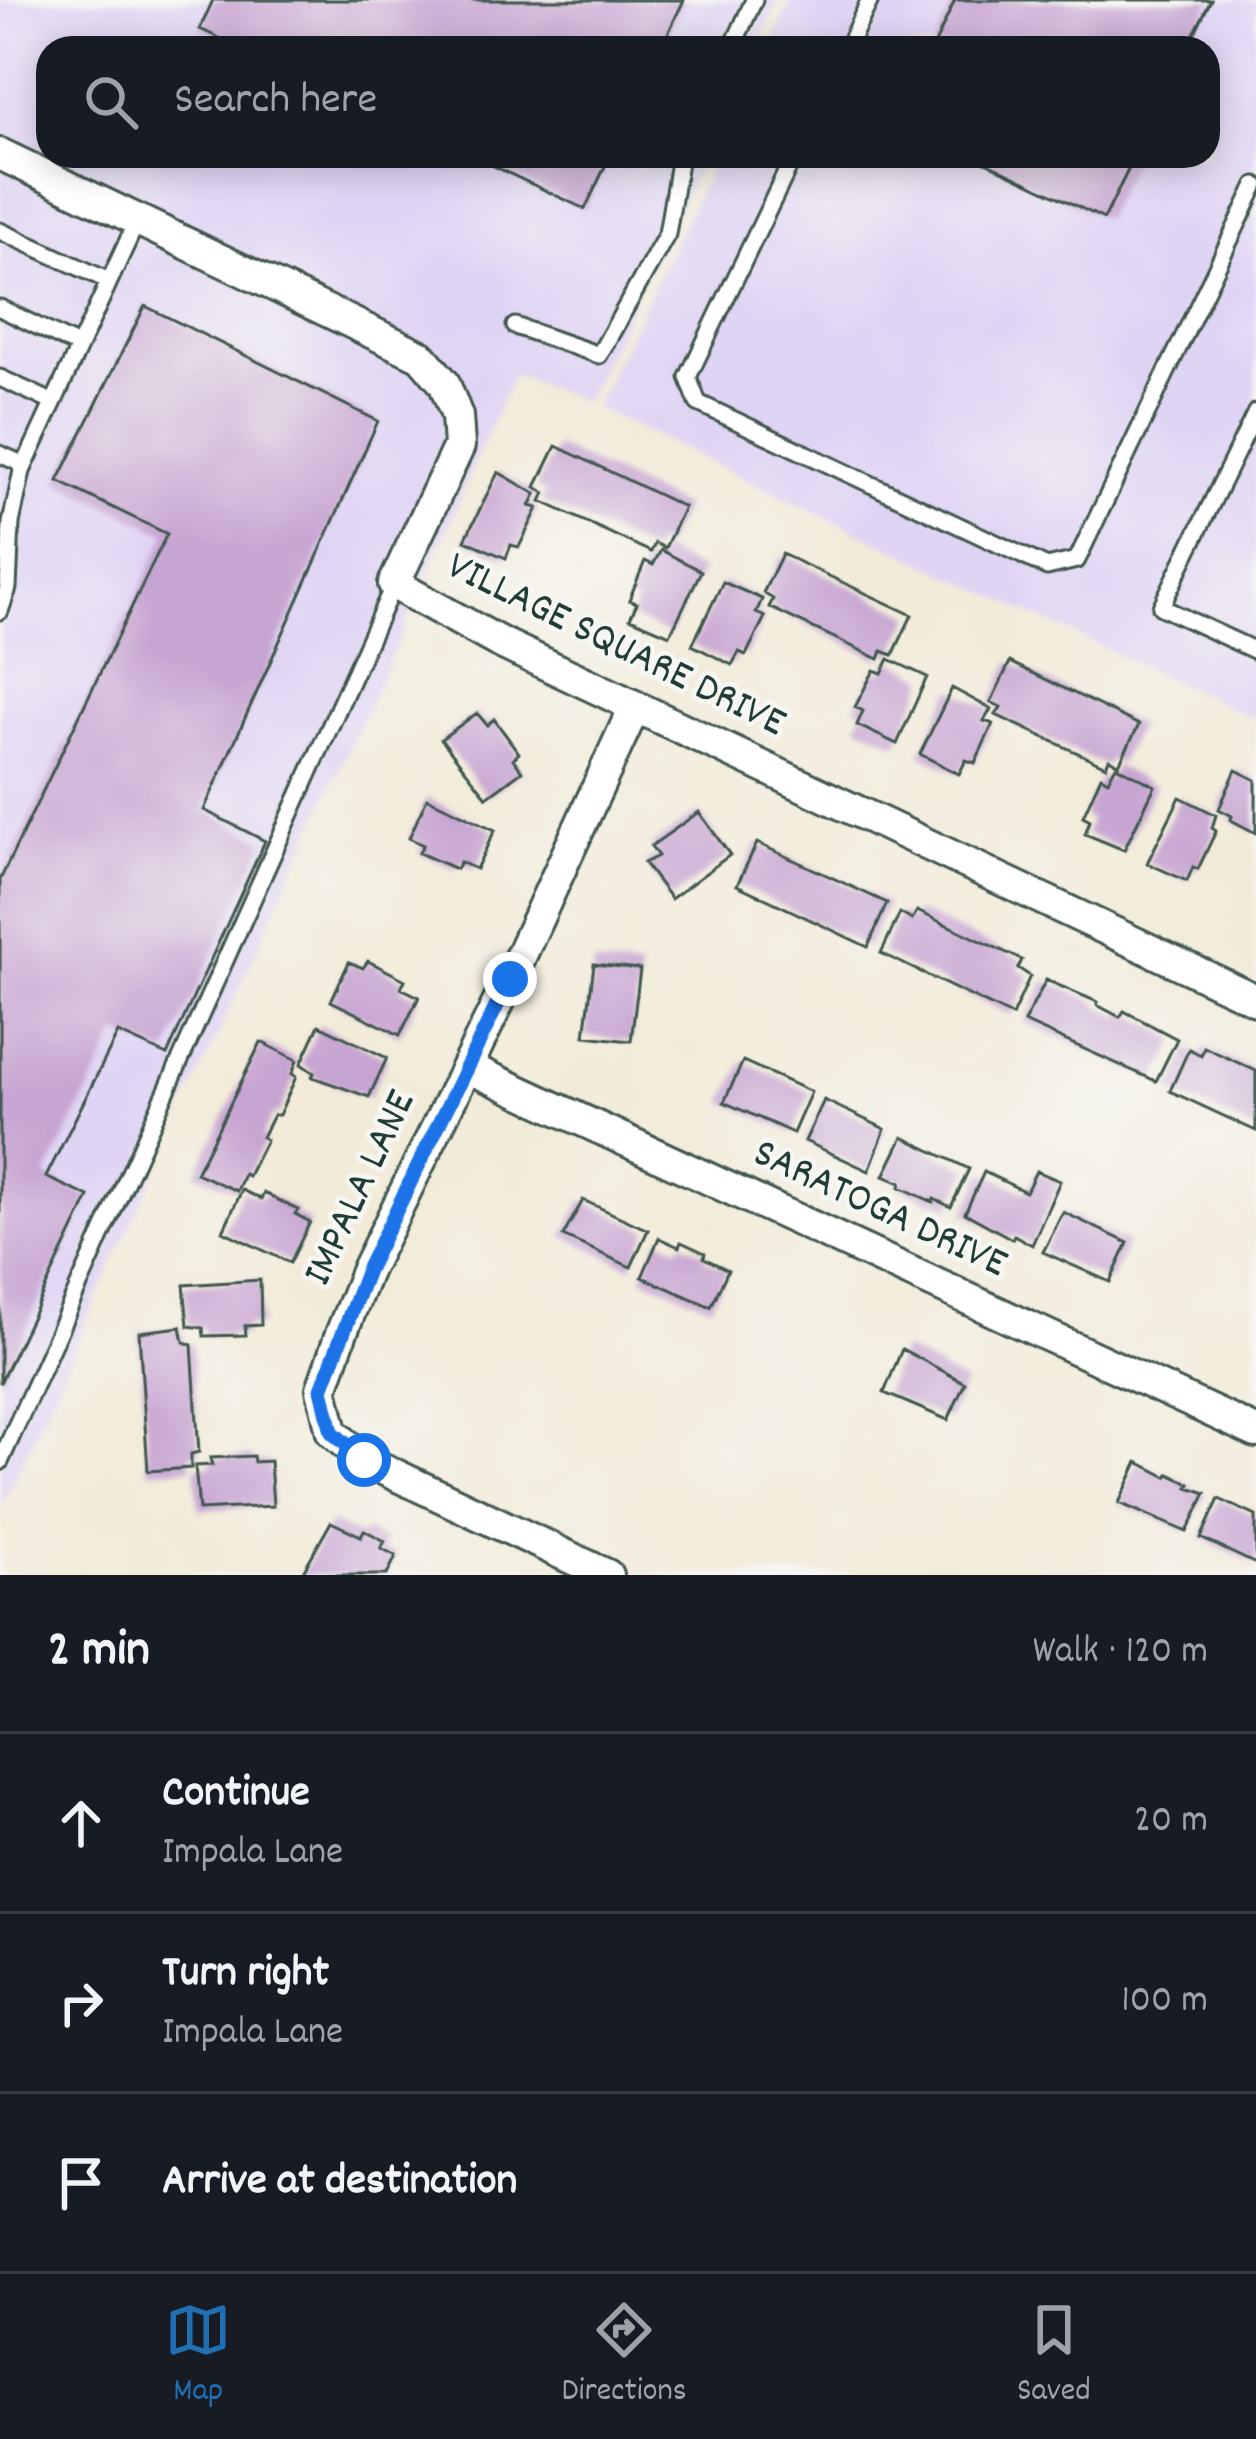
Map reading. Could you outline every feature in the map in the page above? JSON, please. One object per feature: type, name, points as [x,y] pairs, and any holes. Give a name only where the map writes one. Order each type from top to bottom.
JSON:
[{"type":"street","name":"VILLAGE SQUARE DRIVE","points":[[0,154],[421,356],[444,383],[457,416],[459,446],[394,584],[497,641],[1256,1000]]},
{"type":"street","name":"IMPALA LANE","points":[[607,1575],[364,1460],[332,1432],[322,1389],[367,1270],[635,706]]},
{"type":"street","name":"SARATOGA DRIVE","points":[[467,1067],[1256,1432]]},
{"type":"lane","points":[[737,36],[754,0]]},
{"type":"lane","points":[[853,36],[870,0]]},
{"type":"lane","points":[[515,326],[598,355],[667,234],[678,168]]},
{"type":"lane","points":[[788,168],[688,377],[698,403],[1047,567],[1077,560],[1256,185]]},
{"type":"lane","points":[[0,610],[8,588],[5,531],[24,465],[137,221]]},
{"type":"lane","points":[[0,230],[109,281]]},
{"type":"lane","points":[[0,308],[78,346]]},
{"type":"lane","points":[[0,378],[52,402]]},
{"type":"lane","points":[[1256,412],[1160,607],[1256,651]]},
{"type":"lane","points":[[0,454],[24,465]]},
{"type":"lane","points":[[0,1462],[394,584]]},
{"type":"shaded area","points":[[0,0],[780,0],[763,36],[36,36],[36,168],[698,168],[584,402],[513,374],[397,644],[0,1510]]},
{"type":"shaded area","points":[[792,0],[1256,0],[1256,720],[594,407],[710,168],[1220,168],[1220,36],[775,36]]},
{"type":"building","points":[[213,0],[684,0],[667,36],[215,36],[200,29]]},
{"type":"building","points":[[955,0],[1211,0],[1193,36],[938,36]]},
{"type":"building","points":[[498,168],[604,168],[585,209]]},
{"type":"building","points":[[998,168],[1129,168],[1104,219]]},
{"type":"building","points":[[145,306],[378,421],[204,810],[265,841],[167,1055],[118,1033],[46,1177],[89,1197],[0,1383],[0,880],[167,534],[58,481]]},
{"type":"building","points":[[556,446],[684,507],[665,548],[655,543],[651,552],[541,501],[545,493],[536,487]]},
{"type":"building","points":[[498,472],[536,494],[530,506],[538,508],[519,547],[511,545],[506,558],[465,540]]},
{"type":"building","points":[[661,550],[701,571],[670,635],[630,618],[637,603],[629,600],[645,561],[653,565]]},
{"type":"building","points":[[782,554],[912,615],[893,655],[882,651],[879,659],[769,607],[773,599],[763,593]]},
{"type":"building","points":[[723,582],[762,599],[756,613],[765,617],[746,655],[739,652],[732,665],[692,645]]},
{"type":"building","points":[[889,659],[927,677],[897,744],[857,725],[863,711],[855,707],[874,670],[882,673]]},
{"type":"building","points":[[1010,662],[1139,725],[1119,764],[1109,759],[1106,766],[996,715],[1001,707],[991,702]]},
{"type":"building","points":[[952,688],[991,709],[984,721],[993,724],[975,763],[966,760],[959,774],[920,754]]},
{"type":"building","points":[[477,713],[487,725],[494,719],[519,753],[513,759],[522,771],[487,797],[441,739]]},
{"type":"building","points":[[1116,766],[1155,786],[1124,850],[1085,834],[1090,820],[1083,816],[1101,776],[1108,780]]},
{"type":"building","points":[[1236,770],[1256,780],[1256,833],[1219,809]]},
{"type":"building","points":[[1180,797],[1216,815],[1212,828],[1216,831],[1187,881],[1147,863]]},
{"type":"building","points":[[427,798],[495,830],[476,869],[460,862],[456,869],[419,853],[423,845],[409,838]]},
{"type":"building","points":[[699,812],[730,855],[671,899],[644,863],[658,856],[651,846]]},
{"type":"building","points":[[757,843],[887,903],[868,947],[737,885]]},
{"type":"building","points":[[917,911],[1022,960],[1018,968],[1030,976],[1012,1016],[881,953],[900,913],[912,920]]},
{"type":"building","points":[[368,961],[405,980],[401,988],[419,997],[400,1035],[331,1001],[349,962],[363,968]]},
{"type":"building","points":[[594,964],[640,969],[631,1041],[585,1036]]},
{"type":"building","points":[[1046,980],[1120,1017],[1124,1011],[1177,1039],[1156,1081],[1024,1022]]},
{"type":"building","points":[[319,1025],[387,1058],[369,1097],[312,1077],[314,1073],[301,1064]]},
{"type":"building","points":[[261,1042],[297,1060],[292,1074],[296,1077],[237,1191],[196,1173]]},
{"type":"building","points":[[1204,1047],[1256,1071],[1256,1131],[1170,1091],[1189,1049],[1201,1055]]},
{"type":"building","points":[[743,1061],[811,1092],[793,1133],[724,1102]]},
{"type":"building","points":[[824,1100],[885,1129],[869,1171],[805,1141]]},
{"type":"building","points":[[903,1137],[969,1169],[951,1207],[884,1176]]},
{"type":"building","points":[[1036,1171],[1060,1181],[1032,1245],[965,1213],[984,1172],[1026,1192]]},
{"type":"building","points":[[242,1190],[261,1199],[264,1193],[298,1210],[295,1214],[310,1222],[290,1263],[223,1231]]},
{"type":"building","points":[[583,1200],[648,1230],[631,1267],[563,1236]]},
{"type":"building","points":[[1063,1212],[1128,1243],[1110,1282],[1043,1252]]},
{"type":"building","points":[[659,1238],[705,1253],[704,1258],[728,1270],[711,1307],[642,1277]]},
{"type":"building","points":[[260,1280],[261,1325],[245,1326],[246,1335],[204,1336],[203,1328],[188,1326],[184,1285]]},
{"type":"building","points":[[181,1327],[184,1342],[192,1345],[199,1452],[191,1454],[191,1468],[148,1471],[139,1332]]},
{"type":"building","points":[[902,1349],[965,1383],[948,1420],[884,1393]]},
{"type":"building","points":[[253,1456],[254,1462],[270,1461],[273,1506],[199,1510],[195,1466],[212,1465],[210,1458]]},
{"type":"building","points":[[1138,1462],[1206,1493],[1187,1532],[1119,1503]]},
{"type":"building","points":[[1219,1499],[1256,1516],[1256,1564],[1201,1538]]},
{"type":"building","points":[[331,1522],[385,1541],[381,1548],[396,1556],[387,1575],[301,1575]]},
{"type":"route","points":[[364,1460],[332,1432],[322,1389],[367,1270],[510,979]]}]
